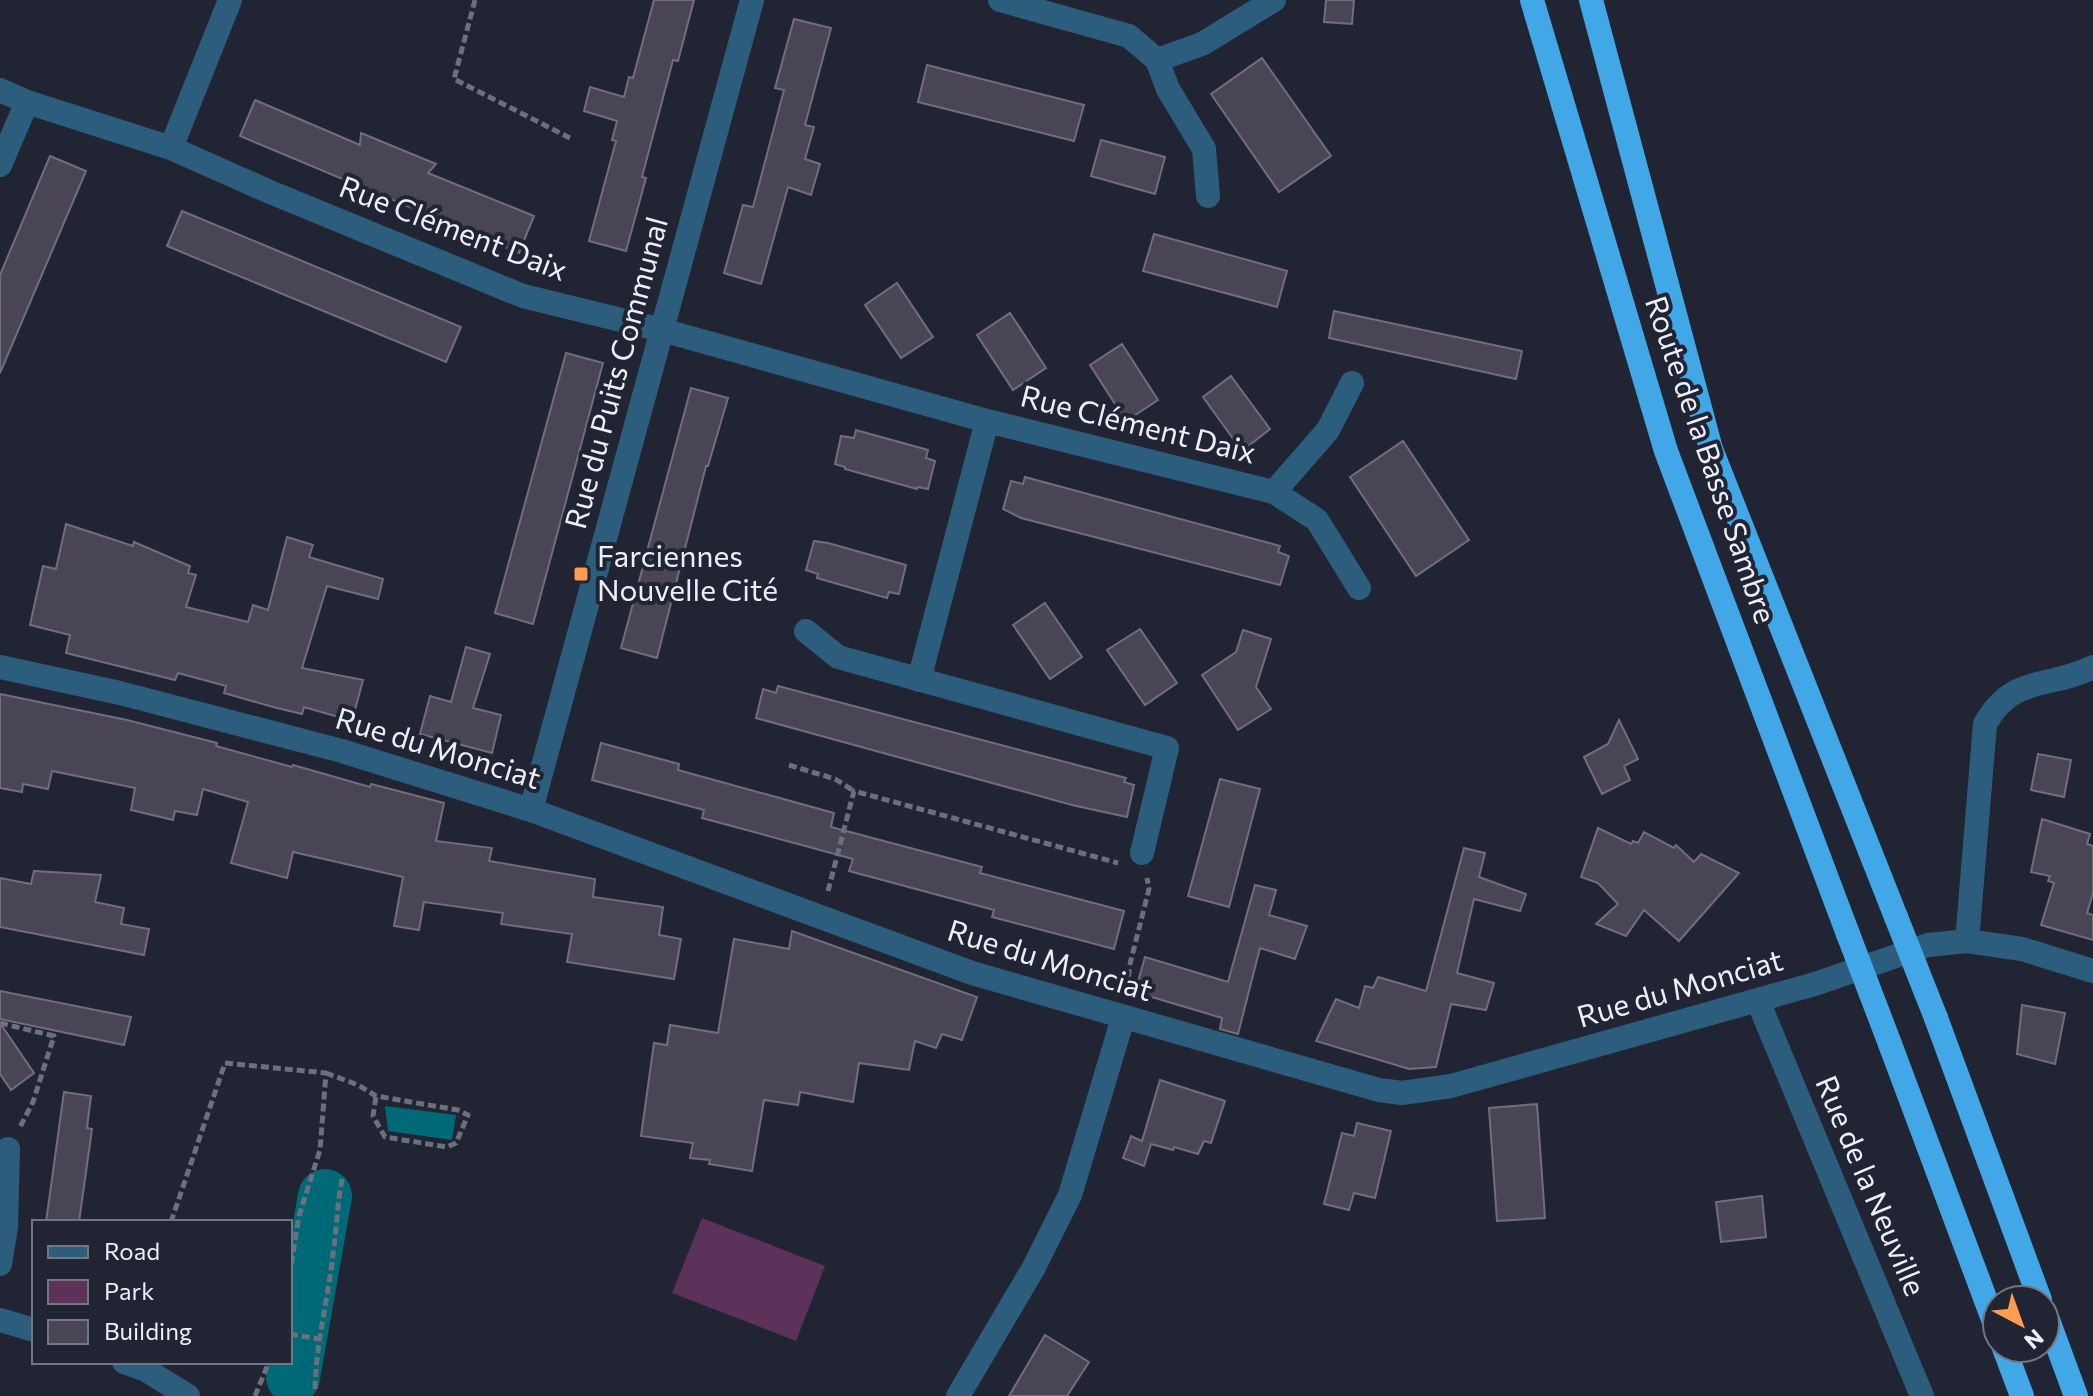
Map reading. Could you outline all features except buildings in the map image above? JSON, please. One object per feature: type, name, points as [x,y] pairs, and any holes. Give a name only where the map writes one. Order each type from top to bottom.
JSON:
[{"type":"highway","name":"Route de la Basse Sambre","points":[[1532,0],[1666,451],[1981,1287]]},
{"type":"highway","name":"Route de la Basse Sambre","points":[[1591,0],[1711,449],[1936,1018],[2034,1284]]},
{"type":"highway","points":[[2061,1355],[2076,1396]]},
{"type":"highway","points":[[2010,1364],[2022,1396]]},
{"type":"street","points":[[171,148],[230,0]]},
{"type":"street","name":"Rue du Puits Communal","points":[[531,810],[752,0]]},
{"type":"street","points":[[1000,0],[1129,36],[1157,60],[1168,89],[1204,149],[1208,196]]},
{"type":"street","points":[[1157,60],[1202,44],[1274,0]]},
{"type":"street","name":"Rue Clément Daix","points":[[0,90],[27,102],[171,148],[523,296],[662,330],[987,421],[1274,492],[1317,520],[1359,588]]},
{"type":"street","points":[[0,165],[27,102]]},
{"type":"street","name":"Rue Clément Daix","points":[[1274,492],[1328,430],[1352,383]]},
{"type":"street","name":"Rue Clément Daix","points":[[919,680],[987,421]]},
{"type":"street","points":[[806,631],[838,657],[1167,748],[1142,853]]},
{"type":"street","name":"Rue du Monciat","points":[[0,667],[120,693],[342,751],[531,810],[972,973],[1352,1084],[1402,1093],[1451,1086],[1758,1001],[1928,945],[1967,941],[2022,949],[2093,971]]},
{"type":"street","points":[[1967,941],[1985,724],[1996,705],[2018,688],[2076,676],[2093,667]]},
{"type":"street","name":"Rue de la Neuville","points":[[1758,1001],[1922,1396]]},
{"type":"street","points":[[958,1396],[1033,1269],[1070,1195],[1123,1018]]},
{"type":"street","points":[[0,1264],[6,1227],[8,1149]]},
{"type":"street","points":[[0,1320],[32,1329]]},
{"type":"street","points":[[130,1364],[146,1370],[188,1396]]},
{"type":"path","points":[[475,0],[454,79],[570,138]]},
{"type":"path","points":[[789,765],[835,779],[854,791],[1128,866],[1142,853]]},
{"type":"path","points":[[821,918],[854,791]]},
{"type":"path","points":[[1123,1018],[1130,964],[1149,889],[1142,853]]},
{"type":"path","points":[[0,1023],[54,1036],[33,1102],[8,1149]]},
{"type":"path","points":[[172,1220],[225,1063],[326,1073],[358,1085],[376,1096],[458,1110],[468,1115],[456,1143],[447,1147],[385,1137],[373,1116],[376,1096]]},
{"type":"path","points":[[292,1260],[299,1216],[320,1150],[326,1073]]},
{"type":"path","points":[[315,1389],[337,1201],[343,1175]]},
{"type":"path","points":[[292,1334],[319,1339]]},
{"type":"path","points":[[255,1396],[268,1364]]},
{"type":"green space","points":[[702,1218],[825,1266],[796,1341],[672,1293]]},
{"type":"water","points":[[385,1106],[456,1115],[452,1140],[388,1131]]},
{"type":"waterway","points":[[293,1377],[325,1196]]},
{"type":"place","name":"Farciennes Nouvelle Cité","points":[[581,574]]}]
